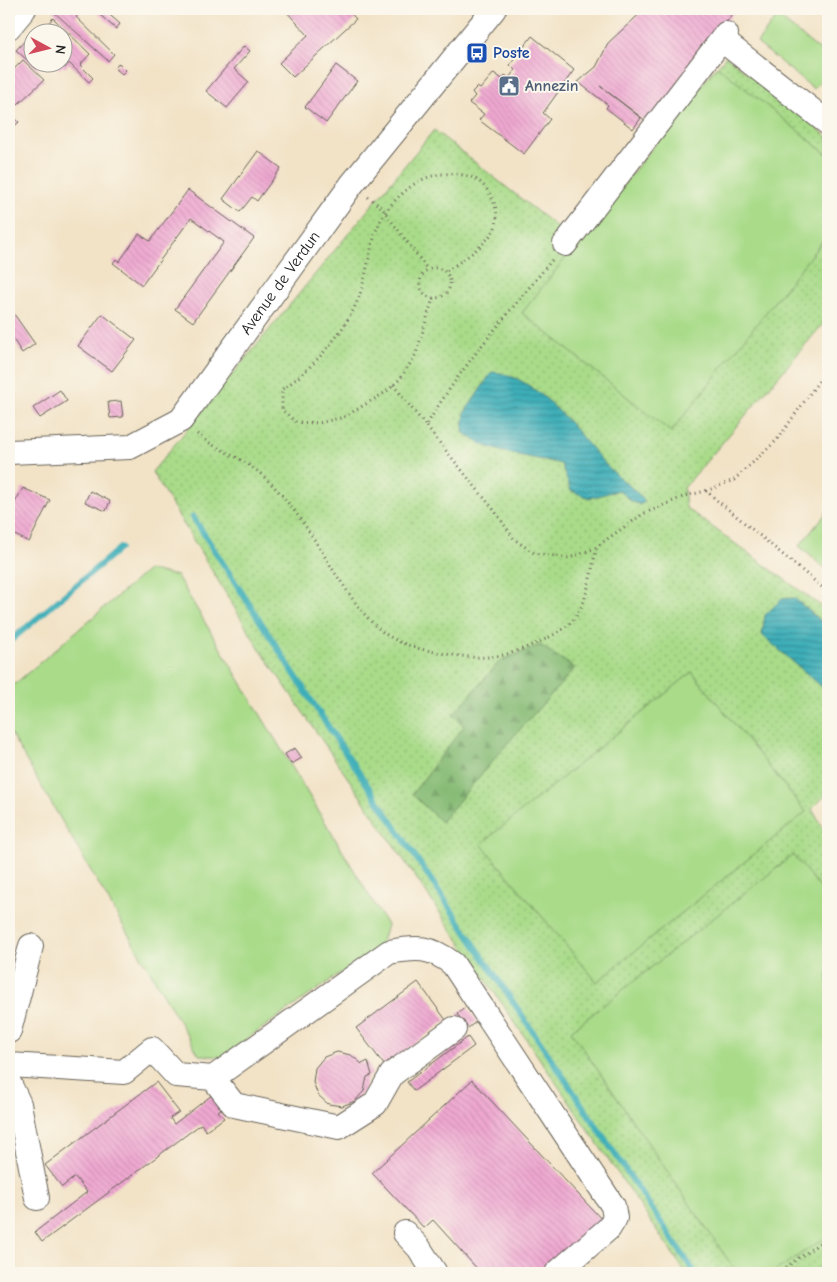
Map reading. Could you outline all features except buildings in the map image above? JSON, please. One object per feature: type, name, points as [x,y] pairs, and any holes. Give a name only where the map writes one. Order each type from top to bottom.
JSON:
[{"type":"street","points":[[9,27],[24,9]]},
{"type":"street","name":"Avenue de Verdun","points":[[9,452],[130,447],[181,420],[352,184],[494,9]]},
{"type":"street","points":[[565,244],[724,37],[828,123]]},
{"type":"street","points":[[9,1031],[31,946]]},
{"type":"street","points":[[9,1065],[124,1072],[152,1049],[176,1075],[213,1078],[390,952],[417,947],[439,953],[453,964],[613,1206],[615,1218],[609,1228],[557,1273]]},
{"type":"street","points":[[213,1078],[234,1106],[339,1127],[375,1104],[392,1074],[454,1029]]},
{"type":"street","points":[[9,1083],[18,1104],[37,1198]]},
{"type":"street","points":[[405,1233],[419,1248],[434,1273]]},
{"type":"path","points":[[433,298],[416,354],[401,378],[393,385],[344,417],[319,422],[296,422],[282,410],[282,389],[296,380],[345,324],[360,295],[372,239],[385,212],[413,185],[429,176],[452,174],[473,178],[482,186],[497,207],[498,218],[494,231],[461,261],[445,272]]},
{"type":"path","points":[[352,184],[385,212],[428,270]]},
{"type":"path","points":[[426,426],[443,398],[463,371],[565,244]]},
{"type":"path","points":[[435,268],[445,272],[450,285],[448,291],[442,297],[433,298],[426,296],[421,289],[420,281],[428,270],[435,268]]},
{"type":"path","points":[[393,385],[488,503],[514,539],[534,553],[569,558],[597,546],[643,514],[685,496],[706,491],[734,480],[777,440],[828,368]]},
{"type":"path","points":[[181,420],[212,447],[238,457],[263,475],[298,517],[351,596],[372,622],[392,638],[423,650],[472,658],[498,658],[550,639],[575,620],[582,606],[597,546]]},
{"type":"path","points":[[706,491],[828,592]]},
{"type":"path","points":[[778,1273],[828,1237]]},
{"type":"green space","points":[[777,16],[828,57],[828,71],[814,89],[757,43]]},
{"type":"green space","points":[[726,56],[828,137],[828,318],[684,488],[686,508],[828,611],[828,793],[812,809],[826,834],[828,834],[828,1273],[686,1273],[259,648],[152,472],[434,130],[577,243]]},
{"type":"green space","points":[[717,66],[828,155],[828,234],[671,432],[522,313]]},
{"type":"green space","points":[[828,511],[828,571],[799,546]]},
{"type":"green space","points":[[148,570],[177,576],[387,925],[381,945],[221,1057],[199,1055],[9,731],[9,689]]},
{"type":"green space","points":[[540,645],[575,668],[506,745],[441,822],[412,794],[464,726],[453,715],[500,661]]},
{"type":"green space","points":[[692,672],[806,812],[597,982],[481,844]]},
{"type":"green space","points":[[793,855],[828,897],[828,1236],[772,1273],[737,1273],[571,1031]]},
{"type":"water","points":[[492,372],[526,383],[541,395],[570,423],[608,467],[645,501],[640,505],[631,501],[619,490],[590,498],[571,491],[561,464],[497,450],[474,440],[463,432],[465,412]]},
{"type":"water","points":[[794,598],[828,627],[828,692],[762,635],[765,615],[782,599]]},
{"type":"waterway","points":[[193,517],[333,734],[695,1273]]},
{"type":"waterway","points":[[9,642],[120,548]]},
{"type":"place","name":"Poste","points":[[477,53]]},
{"type":"place","name":"Annezin","points":[[509,86]]}]
